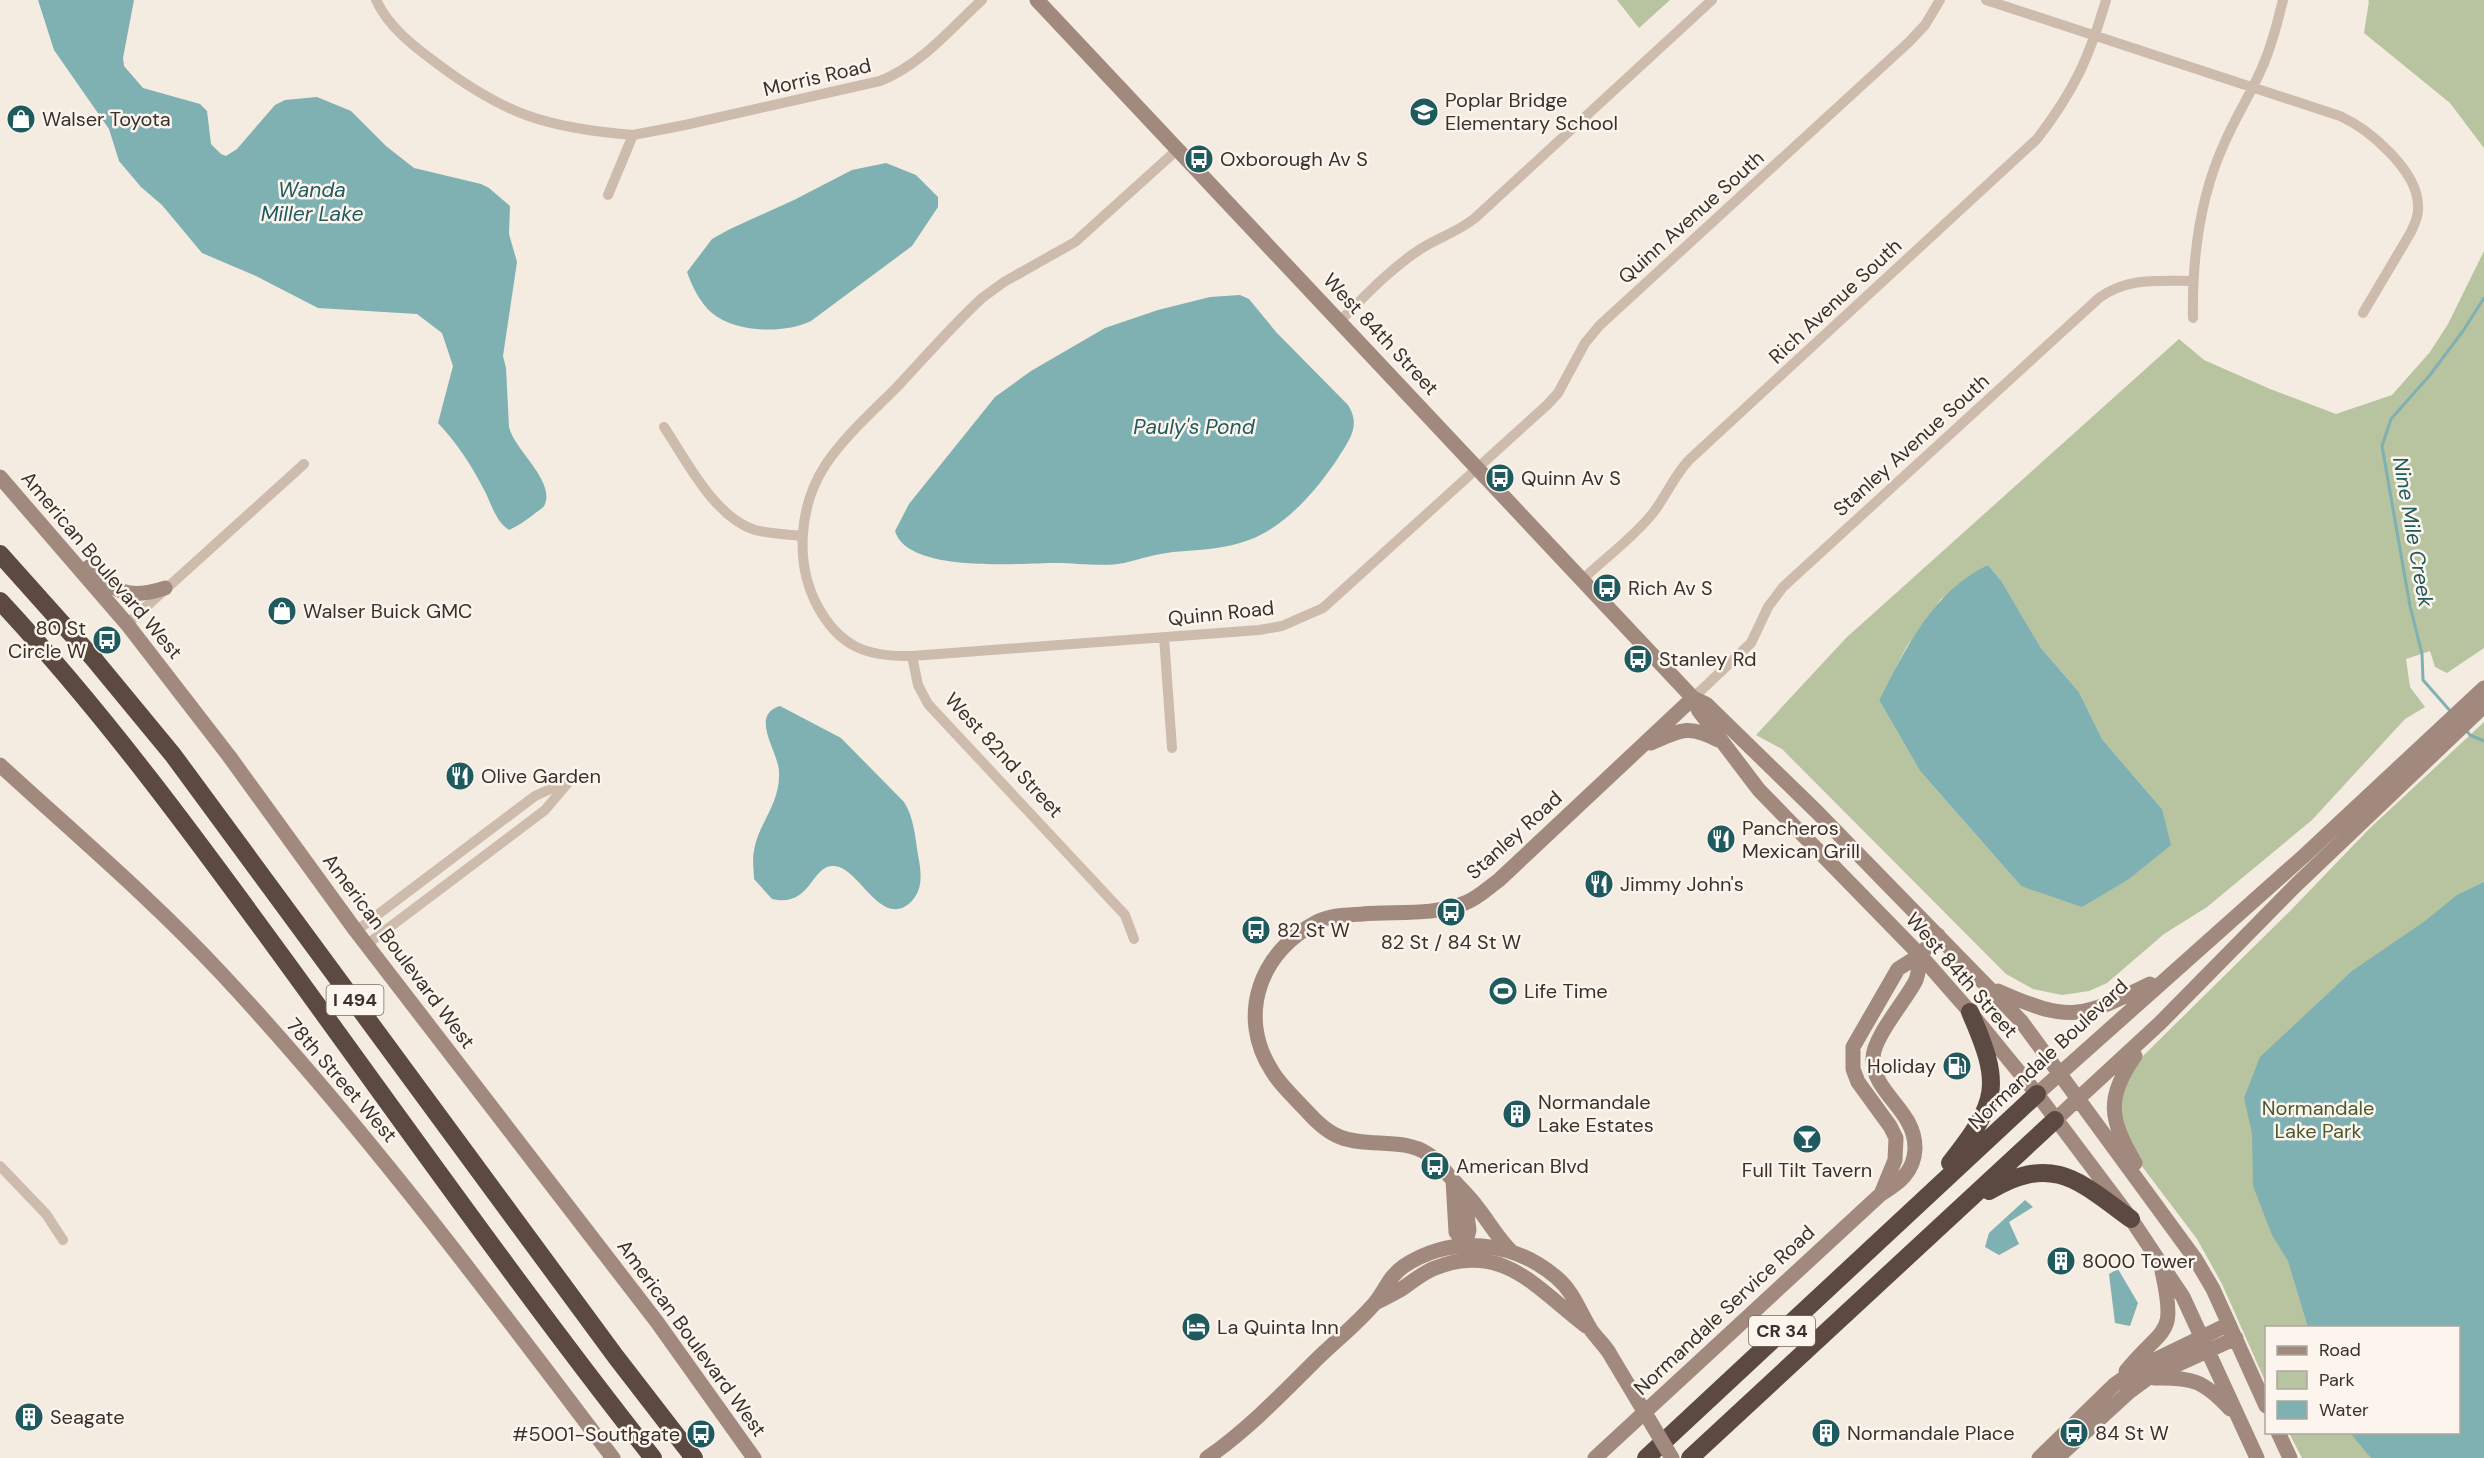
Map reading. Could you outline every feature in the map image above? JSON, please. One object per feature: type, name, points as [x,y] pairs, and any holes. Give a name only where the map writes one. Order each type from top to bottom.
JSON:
[{"type":"highway","name":"I 494","points":[[0,554],[93,658],[172,754],[616,1357],[694,1458]]},
{"type":"highway","name":"I 494","points":[[0,601],[100,716],[180,817],[452,1191],[653,1458]]},
{"type":"highway","points":[[1918,1204],[1976,1130],[1986,1112],[1992,1092],[1986,1049],[1970,1012]]},
{"type":"highway","name":"Normandale Boulevard","points":[[1646,1458],[2037,1094]]},
{"type":"highway","name":"Normandale Boulevard","points":[[1690,1458],[2055,1120]]},
{"type":"highway","points":[[1959,1209],[2009,1179],[2042,1172],[2068,1177],[2084,1185],[2131,1219]]},
{"type":"street","points":[[376,0],[395,29],[412,45],[466,86],[494,103],[554,125],[576,130],[633,135],[608,195]]},
{"type":"street","name":"Morris Road","points":[[633,135],[880,81],[900,73],[917,61],[982,0]]},
{"type":"street","name":"West 84th Street","points":[[1037,0],[1693,698],[1699,711],[1720,741],[1759,790],[1920,955],[1970,1012],[2037,1094],[2160,1259],[2183,1297],[2257,1458]]},
{"type":"street","points":[[1340,321],[1405,260],[1429,244],[1466,226],[1712,0]]},
{"type":"street","name":"Quinn Avenue South","points":[[1478,468],[1558,393],[1585,343],[1600,325],[1909,42],[1925,25],[1940,0]]},
{"type":"street","points":[[1986,0],[2353,122],[2376,140],[2412,180],[2418,205],[2417,219],[2363,313]]},
{"type":"street","name":"Rich Avenue South","points":[[1582,580],[1640,528],[1654,512],[1675,475],[1689,460],[2037,139],[2073,88],[2095,36],[2106,0]]},
{"type":"street","points":[[2193,318],[2193,281],[2200,218],[2210,180],[2224,143],[2253,87],[2277,25],[2283,0]]},
{"type":"street","points":[[912,656],[875,655],[856,648],[839,637],[815,602],[807,580],[802,536],[807,508],[826,464],[963,316],[1004,282],[1075,242],[1178,149]]},
{"type":"street","name":"Stanley Avenue South","points":[[1693,698],[1751,643],[1768,607],[1783,587],[2099,298],[2112,288],[2128,283],[2193,281]]},
{"type":"street","points":[[664,427],[714,500],[726,513],[740,524],[756,530],[802,536]]},
{"type":"street","points":[[127,624],[304,464]]},
{"type":"street","name":"Quinn Road","points":[[912,656],[1282,626],[1323,608],[1478,468]]},
{"type":"street","name":"American Boulevard West","points":[[0,477],[127,624],[229,756],[366,945],[674,1345],[754,1458]]},
{"type":"street","points":[[39,520],[111,588],[135,595],[146,595],[165,588]]},
{"type":"street","points":[[1164,637],[1172,748]]},
{"type":"street","name":"West 82nd Street","points":[[912,656],[918,685],[928,704],[1125,915],[1134,939]]},
{"type":"street","name":"Normandale Boulevard","points":[[2037,1094],[2305,855],[2477,707],[2484,688]]},
{"type":"street","name":"West 84th Street","points":[[1693,698],[1706,704],[2021,1021],[2168,1220],[2208,1280],[2265,1404]]},
{"type":"street","name":"Stanley Road","points":[[1458,1185],[1442,1164],[1426,1153],[1395,1144],[1353,1141],[1328,1131],[1318,1123],[1271,1071],[1257,1034],[1255,1014],[1256,999],[1263,979],[1274,957],[1287,943],[1304,929],[1322,920],[1345,915],[1435,910],[1453,907],[1473,899],[1499,880],[1693,698]]},
{"type":"street","points":[[1640,748],[1688,729],[1702,731],[1720,741]]},
{"type":"street","name":"Normandale Boulevard","points":[[2055,1120],[2160,1023],[2444,734]]},
{"type":"street","name":"78th Street West","points":[[0,765],[188,939],[245,999],[390,1167],[613,1458]]},
{"type":"street","points":[[356,931],[535,796],[570,780],[545,810],[366,945]]},
{"type":"street","points":[[1920,955],[1938,935]]},
{"type":"street","name":"Normandale Service Road","points":[[1881,1194],[1895,1160],[1896,1138],[1858,1082],[1853,1070],[1853,1047],[1857,1036],[1898,969],[1920,955]]},
{"type":"street","name":"Normandale Service Road","points":[[1595,1458],[1881,1194],[1900,1182],[1910,1170],[1915,1156],[1915,1140],[1904,1114],[1879,1081],[1873,1058],[1875,1047],[1884,1030],[1916,980],[1920,955]]},
{"type":"street","points":[[1990,988],[2037,1008],[2070,1014],[2101,1007],[2169,975]]},
{"type":"street","points":[[2160,1023],[2125,1070],[2117,1086],[2114,1114],[2119,1135],[2168,1220]]},
{"type":"street","points":[[0,1166],[46,1215],[63,1240]]},
{"type":"street","points":[[1458,1185],[1478,1208],[1496,1236],[1510,1250]]},
{"type":"street","points":[[1458,1185],[1456,1232],[1466,1253]]},
{"type":"street","points":[[1466,1253],[1488,1246],[1510,1250],[1540,1265],[1557,1278],[1573,1294],[1590,1329],[1608,1351],[1672,1458]]},
{"type":"street","points":[[1207,1458],[1252,1421],[1375,1303],[1390,1278],[1405,1265],[1444,1249],[1466,1253],[1518,1271],[1549,1293],[1564,1310],[1590,1329]]},
{"type":"street","points":[[2040,1458],[2163,1333],[2168,1323],[2170,1308],[2160,1259]]},
{"type":"street","points":[[2057,1458],[2129,1392],[2148,1378],[2205,1344],[2232,1331]]},
{"type":"street","points":[[2114,1385],[2136,1369],[2205,1344]]},
{"type":"street","points":[[2148,1378],[2185,1377],[2194,1380],[2216,1394],[2240,1420]]},
{"type":"street","points":[[2279,1434],[2290,1458]]},
{"type":"green space","points":[[1617,0],[1670,0],[1639,28]]},
{"type":"green space","points":[[2367,0],[2484,0],[2484,148],[2450,103],[2364,33],[2369,1]]},
{"type":"green space","points":[[2484,251],[2484,648],[2447,673],[2435,667],[2430,651],[2406,659],[2410,687],[2425,707],[2405,719],[2312,820],[2207,907],[2164,934],[2107,983],[2089,991],[2062,995],[2033,989],[2006,974],[1782,749],[1756,735],[1846,638],[2179,339],[2204,360],[2270,389],[2336,414],[2392,395],[2430,352],[2448,324]],"holes":[[[1988,565],[2002,582],[2041,648],[2079,692],[2102,739],[2162,809],[2021,886],[1920,771],[1879,700],[1907,646],[1941,599]]]},
{"type":"green space","name":"Normandale Lake Park","points":[[2484,722],[2484,1458],[2302,1458],[2290,1434],[2460,1434],[2460,1326],[2265,1326],[2265,1381],[2222,1284],[2197,1239],[2132,1153],[2119,1102],[2130,1071],[2144,1055],[2293,908],[2369,829]]},
{"type":"water","name":"Wanda Miller Lake","points":[[38,0],[134,0],[123,58],[124,66],[143,88],[200,104],[207,111],[211,144],[221,154],[226,156],[237,149],[275,105],[285,100],[317,97],[351,111],[386,146],[414,168],[481,184],[510,206],[509,234],[517,262],[503,356],[506,368],[509,427],[518,446],[545,487],[546,497],[543,507],[509,530],[500,521],[468,461],[438,423],[453,366],[442,333],[417,314],[318,308],[256,276],[202,253],[162,205],[141,187],[119,161],[109,129],[54,50]]},
{"type":"water","points":[[886,163],[916,175],[938,197],[938,207],[912,246],[811,321],[800,325],[774,329],[747,328],[722,320],[704,304],[687,272],[712,239],[852,170]]},
{"type":"water","name":"Pauly's Pond","points":[[1240,295],[1249,299],[1276,332],[1348,405],[1354,419],[1350,438],[1330,470],[1300,506],[1276,526],[1249,540],[1231,545],[1167,553],[1108,565],[967,563],[942,560],[921,554],[904,545],[895,531],[909,504],[995,397],[1031,371],[1105,328],[1158,310],[1210,297]]},
{"type":"water","points":[[1988,565],[2002,582],[2041,648],[2079,692],[2102,739],[2162,809],[2171,845],[2129,879],[2082,907],[2021,886],[1920,771],[1879,700],[1911,641],[1936,605],[1969,576]]},
{"type":"water","points":[[780,706],[841,738],[904,802],[914,827],[921,873],[920,886],[915,897],[900,909],[889,908],[879,903],[851,874],[842,868],[832,866],[825,868],[802,893],[785,900],[772,899],[754,879],[753,857],[756,841],[779,783],[779,771],[766,725],[767,717],[771,711]]},
{"type":"water","points":[[2484,882],[2484,1458],[2371,1458],[2351,1434],[2460,1434],[2460,1326],[2308,1326],[2288,1261],[2272,1235],[2253,1186],[2252,1133],[2244,1098],[2260,1057],[2352,971],[2425,921],[2457,895]]},
{"type":"water","points":[[2025,1200],[2033,1207],[2009,1222],[2019,1244],[1999,1255],[1985,1247],[1989,1233]]},
{"type":"water","points":[[2118,1269],[2138,1303],[2130,1326],[2115,1323],[2109,1274]]},
{"type":"waterway","name":"Nine Mile Creek","points":[[2452,713],[2423,680],[2422,654],[2410,606],[2382,446],[2391,419],[2430,375],[2484,298]]},
{"type":"waterway","name":"Nine Mile Creek","points":[[2466,730],[2470,735],[2484,741]]},
{"type":"place","name":"Poplar Bridge Elementary School","points":[[1424,112]]},
{"type":"place","name":"Walser Toyota","points":[[21,119]]},
{"type":"place","name":"Oxborough Av S","points":[[1199,159]]},
{"type":"place","name":"Quinn Av S","points":[[1500,478]]},
{"type":"place","name":"Rich Av S","points":[[1607,588]]},
{"type":"place","name":"Walser Buick GMC","points":[[282,611]]},
{"type":"place","name":"80 St Circle W","points":[[107,640]]},
{"type":"place","name":"Stanley Rd","points":[[1638,659]]},
{"type":"place","name":"Olive Garden","points":[[460,776]]},
{"type":"place","name":"Pancheros Mexican Grill","points":[[1721,839]]},
{"type":"place","name":"Jimmy John's","points":[[1599,884]]},
{"type":"place","name":"82 St / 84 St W","points":[[1451,912]]},
{"type":"place","name":"82 St W","points":[[1256,930]]},
{"type":"place","name":"Life Time","points":[[1503,991]]},
{"type":"place","name":"Holiday","points":[[1957,1066]]},
{"type":"place","name":"Normandale Lake Estates","points":[[1517,1114]]},
{"type":"place","name":"Full Tilt Tavern","points":[[1807,1139]]},
{"type":"place","name":"American Blvd","points":[[1435,1166]]},
{"type":"place","name":"8000 Tower","points":[[2061,1261]]},
{"type":"place","name":"La Quinta Inn","points":[[1196,1327]]},
{"type":"place","name":"Seagate","points":[[29,1417]]},
{"type":"place","name":"Normandale Place","points":[[1826,1433]]},
{"type":"place","name":"84 St W","points":[[2074,1433]]},
{"type":"place","name":"#5001-Southgate","points":[[701,1434]]}]
